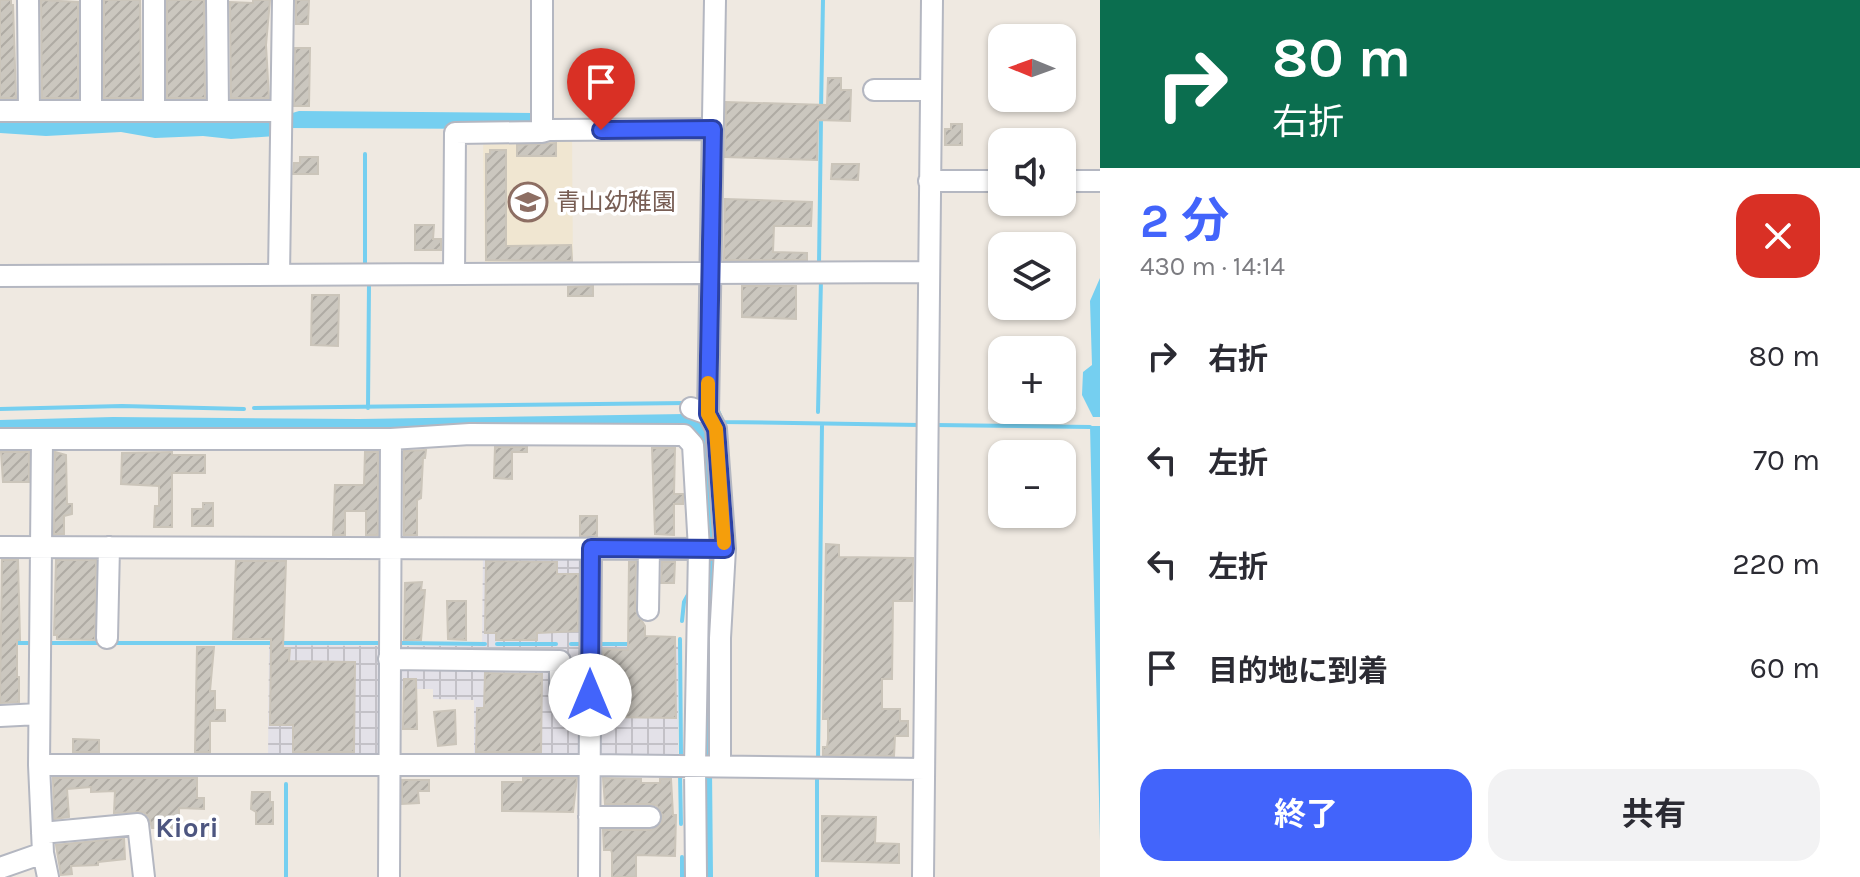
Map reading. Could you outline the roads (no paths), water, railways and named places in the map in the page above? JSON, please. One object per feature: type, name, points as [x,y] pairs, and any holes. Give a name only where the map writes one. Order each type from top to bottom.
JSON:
[{"type":"street","points":[[28,0],[29,111]]},
{"type":"street","points":[[91,0],[91,111]]},
{"type":"street","points":[[154,0],[154,111]]},
{"type":"street","points":[[217,0],[218,111]]},
{"type":"street","points":[[279,275],[283,0]]},
{"type":"street","points":[[542,0],[542,132]]},
{"type":"street","points":[[696,877],[707,766],[716,429],[700,411],[711,273],[715,0]]},
{"type":"street","points":[[923,877],[932,0]]},
{"type":"street","points":[[874,90],[930,90]]},
{"type":"street","points":[[0,111],[281,111]]},
{"type":"street","points":[[454,274],[455,133],[713,129]]},
{"type":"street","points":[[929,181],[988,181]]},
{"type":"street","points":[[1076,181],[1100,181]]},
{"type":"street","points":[[0,276],[929,272]]},
{"type":"street","points":[[0,439],[684,435],[693,445],[712,549]]},
{"type":"street","points":[[42,439],[39,765],[48,877]]},
{"type":"street","points":[[389,877],[391,439]]},
{"type":"street","points":[[0,547],[712,549]]},
{"type":"street","points":[[107,638],[109,547]]},
{"type":"street","points":[[589,877],[591,548]]},
{"type":"street","points":[[648,610],[649,549]]},
{"type":"street","points":[[389,659],[560,661],[560,694],[590,695]]},
{"type":"street","points":[[0,716],[39,714]]},
{"type":"street","points":[[39,765],[589,765],[924,769]]},
{"type":"street","points":[[589,817],[650,817]]},
{"type":"street","points":[[0,868],[43,843],[138,824],[144,877]]},
{"type":"water","points":[[299,111],[532,113],[534,129],[286,128],[289,114]]},
{"type":"water","points":[[0,115],[275,119],[276,136],[231,139],[203,136],[155,138],[121,132],[46,136],[0,133]]},
{"type":"water","points":[[1100,278],[1100,417],[1093,417],[1082,395],[1083,372],[1092,365],[1090,301]]},
{"type":"water","points":[[684,414],[698,417],[712,431],[720,540],[712,770],[713,877],[701,877],[697,440],[0,432],[0,420],[113,417],[359,419]]},
{"type":"water","points":[[1090,426],[1100,426],[1100,840]]},
{"type":"waterway","points":[[821,110],[823,0]]},
{"type":"waterway","points":[[819,264],[821,118]]},
{"type":"waterway","points":[[365,154],[365,266]]},
{"type":"waterway","points":[[818,412],[821,279]]},
{"type":"waterway","points":[[368,408],[369,283]]},
{"type":"waterway","points":[[254,408],[687,403]]},
{"type":"waterway","points":[[0,409],[122,406],[244,409]]},
{"type":"waterway","points":[[716,406],[723,422],[920,425]]},
{"type":"waterway","points":[[818,761],[822,424]]},
{"type":"waterway","points":[[935,425],[1090,427]]},
{"type":"waterway","points":[[682,621],[684,602],[690,591]]},
{"type":"waterway","points":[[680,639],[681,756]]},
{"type":"waterway","points":[[14,643],[28,643]]},
{"type":"waterway","points":[[46,643],[101,643]]},
{"type":"waterway","points":[[110,643],[379,643]]},
{"type":"waterway","points":[[401,643],[485,644]]},
{"type":"waterway","points":[[497,644],[556,644]]},
{"type":"waterway","points":[[571,644],[585,644]]},
{"type":"waterway","points":[[597,644],[630,644]]},
{"type":"waterway","points":[[680,773],[681,824]]},
{"type":"waterway","points":[[817,773],[817,877]]},
{"type":"waterway","points":[[286,784],[286,877]]},
{"type":"waterway","points":[[682,857],[682,877]]},
{"type":"place","name":"青山幼稚園","points":[[528,202]]},
{"type":"district","name":"Kiori","points":[[187,827]]}]
